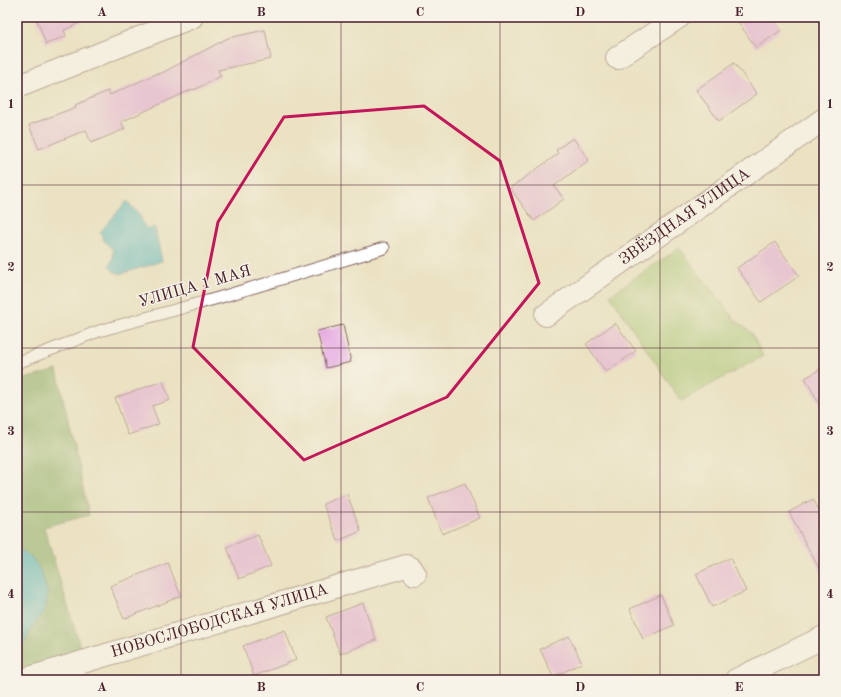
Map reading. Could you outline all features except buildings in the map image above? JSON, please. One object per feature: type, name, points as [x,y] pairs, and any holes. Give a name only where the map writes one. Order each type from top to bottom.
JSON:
[{"type":"street","points":[[17,87],[192,17]]},
{"type":"street","points":[[617,58],[679,17]]},
{"type":"street","name":"ЗВЁЗДНАЯ УЛИЦА","points":[[546,315],[824,119]]},
{"type":"street","name":"НОВОСЛОБОДСКАЯ УЛИЦА","points":[[22,680],[406,566],[411,568],[415,574]]},
{"type":"street","points":[[736,680],[824,637]]},
{"type":"lane","name":"УЛИЦА 1 МАЯ","points":[[17,363],[99,331],[218,298],[384,248]]},
{"type":"highlighted area","points":[[424,106],[500,161],[539,283],[447,397],[304,460],[193,347],[218,222],[284,117]]},
{"type":"green space","points":[[679,248],[735,320],[751,332],[763,356],[681,401],[610,295]]},
{"type":"green space","points":[[57,370],[89,515],[44,527],[83,656],[17,674],[17,647],[26,641],[31,629],[45,609],[48,594],[40,570],[32,558],[17,547],[17,381]]},
{"type":"water","points":[[127,201],[140,216],[147,229],[155,227],[162,261],[121,274],[114,272],[109,266],[113,258],[113,250],[104,241],[100,232]]},
{"type":"water","points":[[17,547],[32,558],[40,570],[48,594],[45,609],[31,629],[26,641],[17,647]]}]
